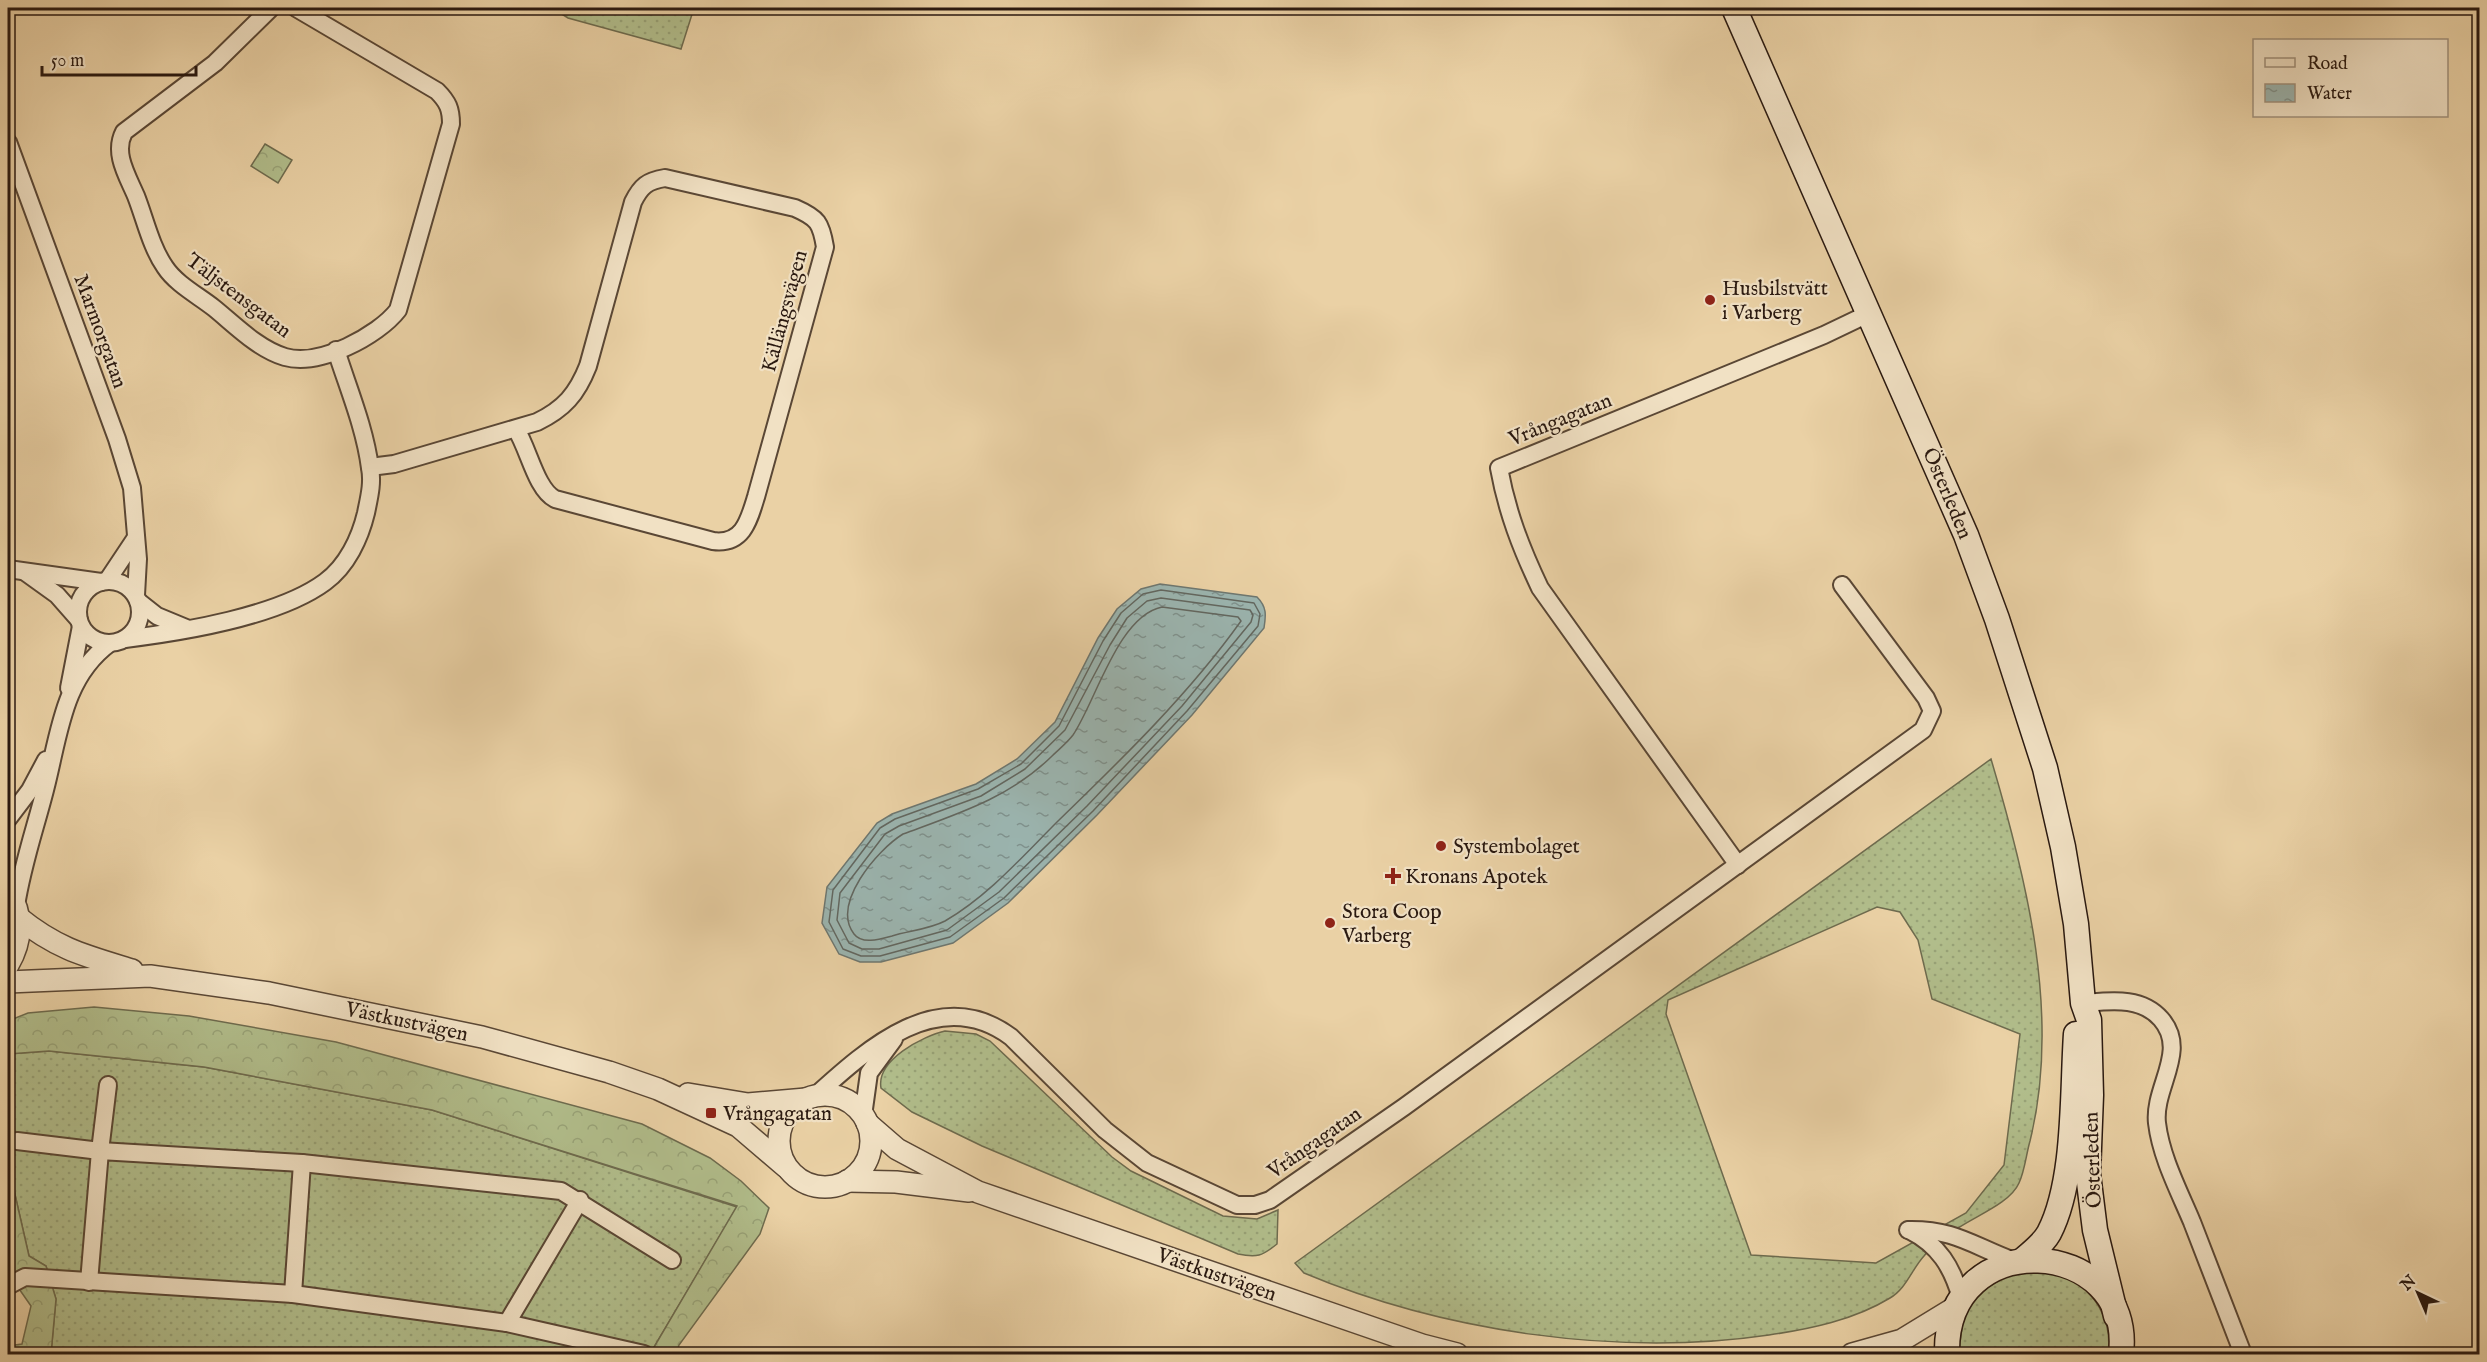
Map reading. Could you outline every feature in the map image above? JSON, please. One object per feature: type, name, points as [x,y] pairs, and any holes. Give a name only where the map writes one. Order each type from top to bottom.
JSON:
[{"type":"main road","name":"Österleden","points":[[1734,8],[1966,535],[1997,619],[2045,768],[2076,924],[2083,1003],[2089,1020],[2088,1174],[2095,1230],[2121,1338],[2121,1354]]},
{"type":"main road","name":"Österleden","points":[[2019,1260],[2049,1234],[2059,1207],[2071,1127],[2076,1020],[2083,1003]]},
{"type":"main road","points":[[1947,1354],[1948,1331],[1958,1303],[1985,1274],[2019,1260],[2053,1261],[2080,1272],[2102,1291],[2116,1316]]},
{"type":"street","name":"Täljstensgatan","points":[[271,8],[215,63],[124,132],[119,142],[120,155],[166,268],[175,278],[249,336],[277,354],[299,359],[336,350],[380,330],[398,310],[448,136],[451,114],[449,105],[437,91],[296,8]]},
{"type":"street","name":"Marmorgatan","points":[[8,142],[117,439],[132,488],[138,559],[137,598]]},
{"type":"street","name":"Källängsvägen","points":[[665,178],[795,208],[814,216],[822,229],[825,247],[756,497],[747,526],[737,537],[723,542],[713,541],[546,495],[516,429],[555,413],[570,400],[580,387],[588,366],[633,202],[641,187],[651,180],[665,178]]},
{"type":"street","name":"Vrångagatan","points":[[1738,865],[1540,588],[1521,548],[1506,508],[1499,468],[1824,335],[1870,313]]},
{"type":"street","points":[[24,572],[57,595],[94,639],[118,641],[237,619],[307,593],[327,581],[348,558],[363,525],[371,489],[370,467],[336,350]]},
{"type":"street","points":[[370,467],[394,464],[516,429]]},
{"type":"street","points":[[8,965],[16,948],[14,905],[21,869],[45,792],[54,746],[68,698],[80,623],[79,606],[84,593],[104,581],[135,539]]},
{"type":"street","points":[[8,569],[124,584],[157,616],[190,628]]},
{"type":"street","name":"Vrångagatan","points":[[811,1098],[880,1041],[918,1023],[949,1016],[967,1017],[1000,1029],[1027,1052],[1105,1130],[1147,1163],[1215,1197],[1237,1205],[1255,1205],[1270,1200],[1923,730],[1932,711],[1926,698],[1842,585]]},
{"type":"street","points":[[68,698],[91,659],[118,641],[139,622],[137,598]]},
{"type":"street","points":[[8,819],[30,790],[54,746]]},
{"type":"street","name":"Västkustvägen","points":[[14,905],[45,939],[63,948],[150,975],[269,993],[482,1037],[576,1062],[658,1089],[738,1126],[798,1179],[814,1186],[831,1187],[847,1181],[896,1182],[978,1192]]},
{"type":"street","name":"Västkustvägen","points":[[8,982],[150,975]]},
{"type":"street","points":[[2083,1003],[2120,1000],[2133,1003],[2147,1008],[2160,1018],[2167,1029],[2173,1056],[2156,1111],[2158,1129],[2183,1202],[2242,1354]]},
{"type":"street","name":"Vrångagatan","points":[[865,1119],[863,1101],[870,1073],[881,1054],[901,1032]]},
{"type":"street","points":[[89,1282],[108,1085]]},
{"type":"street","name":"Västkustvägen","points":[[658,1089],[748,1104],[829,1096],[844,1100],[897,1149],[978,1192],[1422,1345],[1457,1354]]},
{"type":"street","points":[[786,1167],[779,1142],[782,1125],[794,1107],[811,1098]]},
{"type":"street","points":[[847,1181],[860,1170],[868,1155],[871,1139],[865,1119]]},
{"type":"street","points":[[17,1142],[100,1151],[302,1163],[561,1191],[580,1200],[672,1260]]},
{"type":"street","points":[[293,1294],[302,1163]]},
{"type":"street","points":[[507,1323],[580,1200]]},
{"type":"street","points":[[1852,1354],[1902,1340],[1958,1303],[1954,1275],[1943,1256],[1908,1230],[1928,1229],[1953,1234],[2019,1260]]},
{"type":"street","points":[[8,1286],[25,1277],[293,1294],[507,1323],[644,1354]]},
{"type":"green space","points":[[552,8],[694,8],[681,49],[568,18]]},
{"type":"green space","points":[[265,144],[292,160],[278,183],[251,166]]},
{"type":"green space","points":[[1991,759],[2017,852],[2036,948],[2041,997],[2042,1046],[2039,1094],[2024,1168],[2014,1191],[1997,1205],[1955,1230],[1926,1253],[1896,1294],[1876,1306],[1847,1318],[1769,1335],[1712,1341],[1653,1343],[1593,1341],[1473,1324],[1415,1311],[1358,1294],[1304,1273],[1295,1263]],"holes":[[[1877,907],[1900,912],[1918,940],[1932,999],[2020,1034],[2004,1165],[1966,1213],[1876,1263],[1751,1255],[1666,1014],[1668,1000]]]},
{"type":"green space","points":[[94,1007],[189,1016],[336,1042],[642,1124],[710,1158],[741,1181],[769,1208],[760,1234],[679,1345],[676,1354],[650,1354],[737,1206],[432,1110],[204,1067],[49,1051],[8,1054],[8,1021],[28,1013]]},
{"type":"green space","points":[[945,1031],[976,1034],[990,1041],[1112,1157],[1131,1171],[1223,1216],[1257,1219],[1278,1210],[1277,1244],[1259,1255],[1238,1254],[982,1146],[912,1112],[881,1088],[881,1078],[893,1059],[903,1051],[925,1038]]},
{"type":"green space","points":[[49,1051],[204,1067],[432,1110],[737,1207],[650,1354],[51,1354],[56,1299],[46,1266],[29,1256],[8,1164],[8,1054]]},
{"type":"green space","points":[[8,1164],[29,1256],[46,1266],[56,1299],[51,1354],[8,1354],[8,1346],[22,1344],[31,1306],[8,1273]]},
{"type":"green space","points":[[2016,1270],[2058,1272],[2084,1288],[2099,1307],[2104,1318],[2109,1341],[2108,1354],[1959,1354],[1963,1322],[1972,1302],[1979,1294]]},
{"type":"water","points":[[1160,584],[1257,597],[1265,611],[1264,628],[1192,715],[1097,815],[1008,903],[953,943],[881,962],[860,962],[839,954],[822,923],[827,887],[877,823],[892,814],[976,784],[1017,759],[1055,722],[1098,638],[1117,609],[1141,589]]},
{"type":"place","name":"Husbilstvätt i Varberg","points":[[1710,300]]},
{"type":"place","name":"Systembolaget","points":[[1441,846]]},
{"type":"place","name":"Kronans Apotek","points":[[1393,876]]},
{"type":"place","name":"Stora Coop Varberg","points":[[1330,923]]},
{"type":"place","name":"Vrångagatan","points":[[711,1113]]}]
